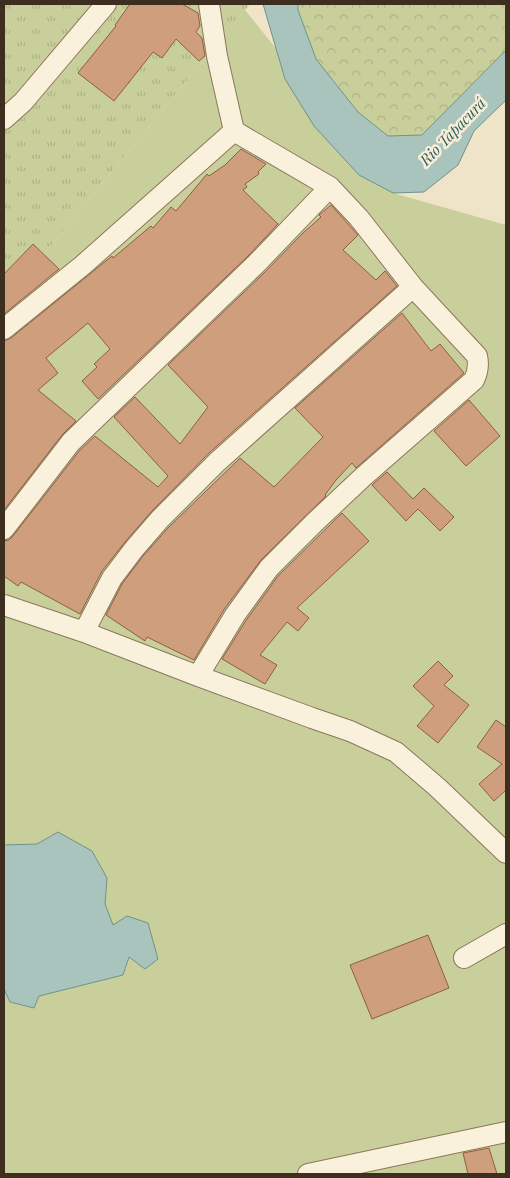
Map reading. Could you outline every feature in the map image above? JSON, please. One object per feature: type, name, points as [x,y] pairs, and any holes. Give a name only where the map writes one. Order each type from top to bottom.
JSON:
[{"type":"street","points":[[4,119],[23,102],[106,4]]},
{"type":"street","points":[[198,676],[235,615],[269,568],[314,522],[364,476],[474,380],[478,372],[477,356],[413,288],[359,218],[330,187],[234,131],[217,56],[208,4]]},
{"type":"street","points":[[4,329],[84,265],[234,131]]},
{"type":"street","points":[[4,529],[71,442],[256,264],[330,187]]},
{"type":"street","points":[[84,632],[112,578],[160,519],[217,462],[413,288]]},
{"type":"street","points":[[4,606],[84,632],[350,731],[396,752],[437,787],[506,853]]},
{"type":"street","points":[[464,958],[506,934]]},
{"type":"street","points":[[308,1174],[506,1132]]},
{"type":"green space","points":[[4,4],[250,4],[4,303]]},
{"type":"green space","points":[[298,4],[506,4],[506,50],[422,135],[388,136],[358,112],[316,59],[298,10]]},
{"type":"green space","points":[[245,10],[393,193],[506,225],[506,1174],[4,1174],[4,303]]},
{"type":"water","name":"Rio Tapacurá","points":[[263,4],[298,4],[298,10],[316,59],[358,112],[388,136],[422,135],[506,50],[506,100],[474,131],[458,165],[424,192],[393,193],[359,175],[314,126],[285,79]]},
{"type":"water","points":[[58,832],[92,851],[107,878],[105,904],[113,925],[127,916],[148,923],[158,959],[145,969],[129,957],[123,975],[39,996],[34,1008],[10,1002],[4,989],[4,845],[37,844]]},
{"type":"building","points":[[130,4],[182,4],[198,13],[200,26],[196,32],[202,38],[205,56],[199,61],[176,39],[162,58],[153,52],[114,101],[78,73],[116,26]]},
{"type":"building","points":[[241,149],[266,164],[258,172],[259,174],[245,184],[247,187],[243,190],[278,224],[248,256],[98,399],[82,381],[97,367],[94,364],[110,349],[88,323],[46,358],[58,373],[38,390],[76,421],[62,435],[4,510],[4,341],[11,338],[151,226],[153,228],[171,207],[176,211],[207,174],[209,176],[225,165]]},
{"type":"building","points":[[331,205],[358,235],[343,250],[376,280],[385,271],[397,286],[209,453],[152,511],[102,571],[80,614],[21,582],[18,586],[4,576],[4,541],[9,540],[13,536],[80,450],[95,436],[158,487],[168,476],[114,417],[135,397],[180,444],[208,407],[168,365],[264,273],[321,217],[319,215]]},
{"type":"building","points":[[33,244],[59,269],[4,314],[4,274]]},
{"type":"building","points":[[402,313],[431,351],[440,344],[464,373],[356,468],[352,463],[336,480],[326,496],[261,560],[225,608],[194,660],[147,637],[145,641],[106,615],[122,584],[143,556],[169,527],[240,458],[274,487],[323,437],[295,408]]},
{"type":"building","points":[[469,400],[500,436],[466,466],[434,431]]},
{"type":"building","points":[[387,472],[413,499],[424,488],[454,517],[440,531],[418,509],[406,521],[372,485]]},
{"type":"building","points":[[342,513],[369,541],[297,608],[309,618],[298,631],[287,622],[260,655],[277,665],[265,684],[222,659],[245,622],[278,576]]},
{"type":"building","points":[[438,661],[453,676],[444,685],[469,705],[438,743],[417,726],[434,706],[413,686]]},
{"type":"building","points":[[496,720],[506,727],[506,790],[494,801],[479,784],[502,764],[477,747]]},
{"type":"building","points":[[428,935],[449,988],[372,1019],[350,965]]},
{"type":"building","points":[[489,1148],[497,1174],[468,1174],[463,1153]]}]
